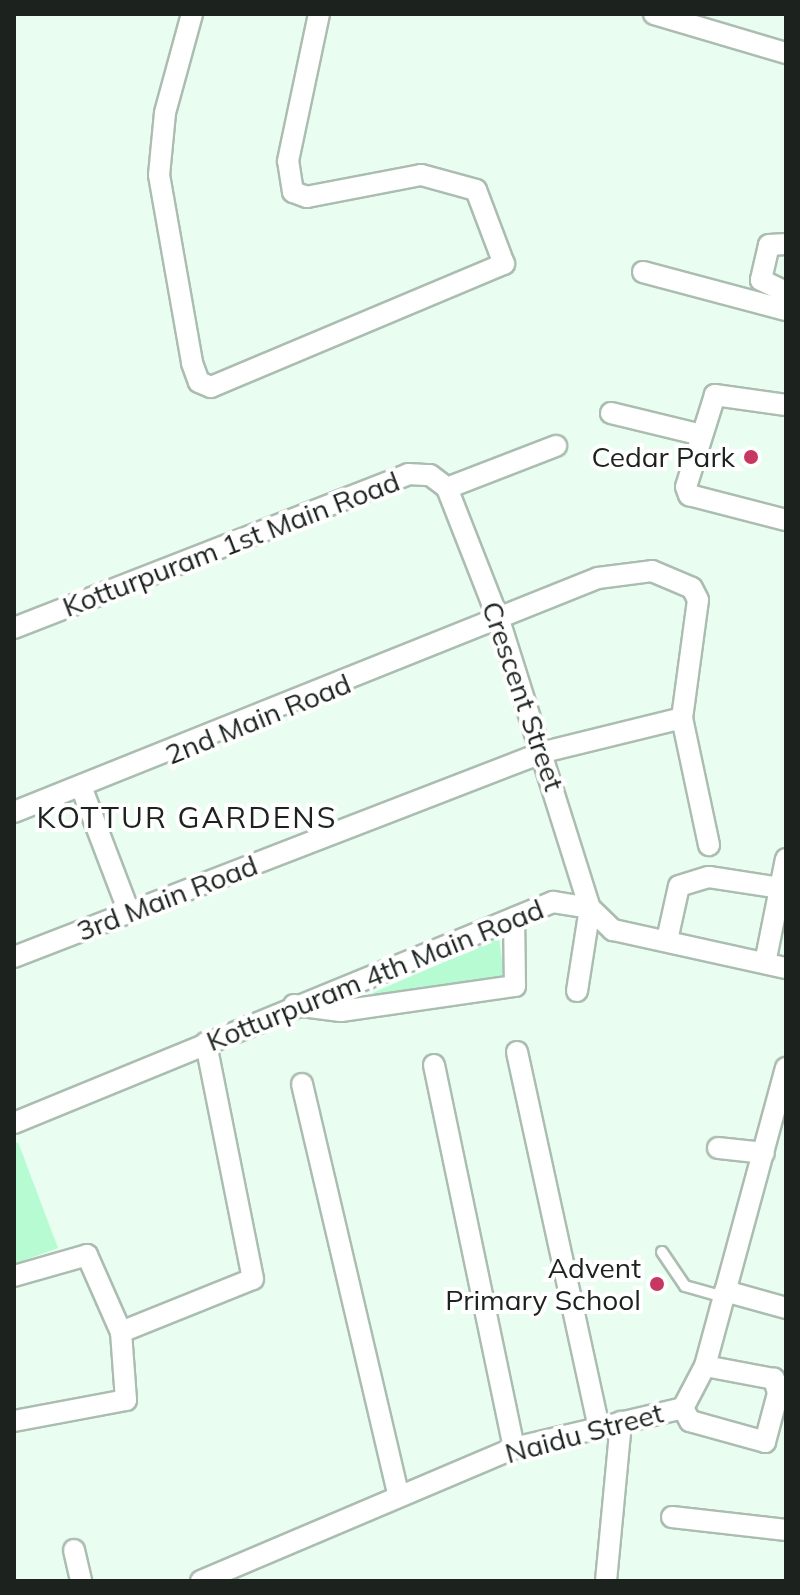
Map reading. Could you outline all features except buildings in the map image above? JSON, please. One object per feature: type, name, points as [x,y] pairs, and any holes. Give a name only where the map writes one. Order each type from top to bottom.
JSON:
[{"type":"street","points":[[192,14],[165,113],[159,175],[192,363],[199,382],[211,387],[504,264],[476,190],[421,175],[322,195],[293,192],[288,161],[319,14]]},
{"type":"street","points":[[654,14],[786,53]]},
{"type":"street","points":[[786,244],[769,245],[761,280],[786,292]]},
{"type":"street","points":[[643,272],[786,310]]},
{"type":"street","points":[[786,405],[715,395],[698,434],[689,495],[786,520]]},
{"type":"street","points":[[611,413],[698,434]]},
{"type":"street","points":[[447,488],[556,446]]},
{"type":"street","name":"Kotturpuram 1st Main Road","points":[[14,628],[408,474],[430,475],[447,488]]},
{"type":"street","name":"Crescent Street","points":[[447,488],[500,623],[544,752],[590,908]]},
{"type":"street","name":"2nd Main Road","points":[[14,812],[82,789],[626,573],[652,571],[692,588],[698,600],[682,718],[709,845]]},
{"type":"street","name":"3rd Main Road","points":[[14,957],[544,752],[682,718]]},
{"type":"street","points":[[82,789],[129,912]]},
{"type":"street","points":[[765,963],[786,859]]},
{"type":"street","points":[[667,940],[679,886],[709,877],[781,888]]},
{"type":"street","name":"Kotturpuram 4th Main Road","points":[[14,1123],[206,1043],[290,1004],[553,902],[590,908],[613,930],[786,968]]},
{"type":"street","points":[[577,991],[590,908]]},
{"type":"street","points":[[290,1004],[341,1011],[515,986],[514,918]]},
{"type":"street","points":[[121,1332],[253,1279],[206,1043]]},
{"type":"street","points":[[517,1052],[599,1429]]},
{"type":"street","points":[[434,1065],[514,1448]]},
{"type":"street","name":"Naidu Street","points":[[203,1581],[514,1448],[683,1408],[705,1366],[782,1098],[786,1068]]},
{"type":"street","points":[[302,1084],[399,1496]]},
{"type":"street","points":[[718,1148],[764,1153]]},
{"type":"street","points":[[14,1276],[87,1255],[121,1332],[126,1400],[14,1421]]},
{"type":"street","points":[[725,1294],[786,1308]]},
{"type":"street","points":[[683,1408],[690,1421],[765,1442],[778,1393],[774,1379],[705,1366]]},
{"type":"street","points":[[606,1581],[621,1422]]},
{"type":"street","points":[[672,1517],[786,1530]]},
{"type":"street","points":[[74,1550],[81,1581]]},
{"type":"lane","points":[[662,1252],[685,1286],[725,1294]]},
{"type":"green space","points":[[499,938],[505,981],[368,995]]},
{"type":"green space","points":[[18,1142],[58,1248],[14,1264],[14,1144]]},
{"type":"place","name":"Cedar Park","points":[[751,457]]},
{"type":"place","name":"Advent Primary School","points":[[657,1284]]},
{"type":"district","name":"KOTTUR GARDENS","points":[[187,817]]}]
